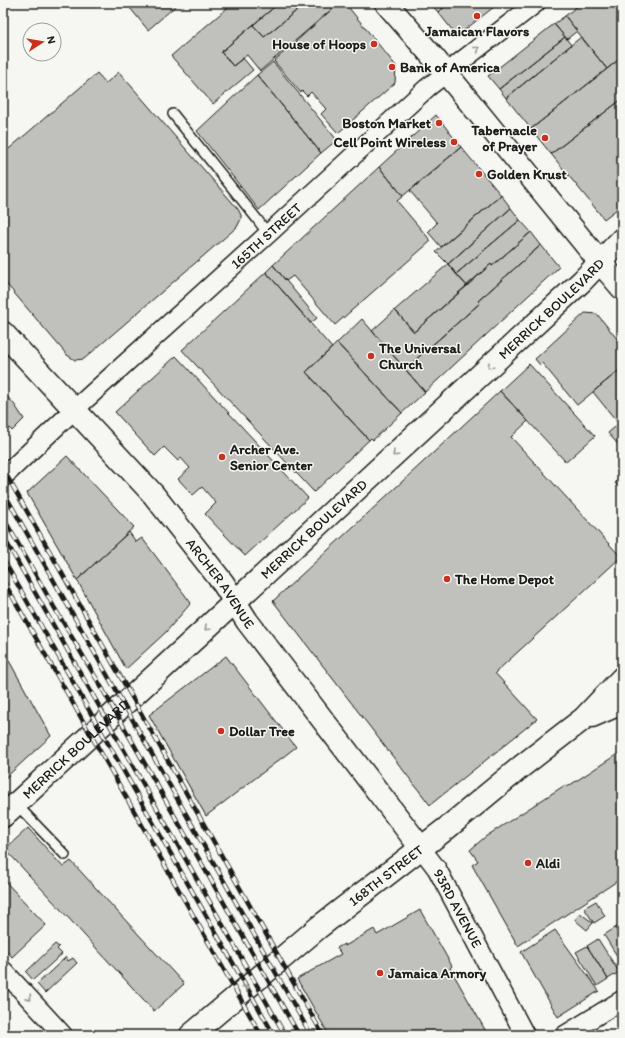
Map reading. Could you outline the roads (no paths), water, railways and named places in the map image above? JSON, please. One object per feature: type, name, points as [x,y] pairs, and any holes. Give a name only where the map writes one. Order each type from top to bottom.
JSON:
[{"type":"main road","points":[[386,3],[446,73],[622,288]]},
{"type":"main road","name":"MERRICK BOULEVARD","points":[[10,810],[582,281],[599,261],[622,239]]},
{"type":"main road","name":"ARCHER AVENUE","points":[[3,333],[153,494],[223,583],[246,621],[421,848]]},
{"type":"main road","name":"168TH STREET","points":[[190,1035],[319,927],[583,719],[622,678]]},
{"type":"main road","name":"168TH STREET","points":[[583,719],[622,703]]},
{"type":"street","name":"165TH STREET","points":[[3,477],[74,410],[427,88],[536,3]]},
{"type":"street","name":"93RD AVENUE","points":[[421,848],[437,869],[525,1035]]},
{"type":"street","points":[[3,970],[62,1035]]},
{"type":"street","points":[[565,1035],[622,1000]]},
{"type":"lane","points":[[173,114],[257,218],[268,234]]},
{"type":"lane","points":[[10,810],[64,855]]},
{"type":"railway","points":[[3,469],[323,1035]]},
{"type":"railway","points":[[3,491],[311,1035]]},
{"type":"railway","points":[[3,517],[299,1035]]},
{"type":"railway","points":[[3,536],[285,1035]]},
{"type":"railway","points":[[3,559],[274,1035]]},
{"type":"railway","points":[[3,580],[261,1035]]},
{"type":"place","name":"Jamaican Flavors","points":[[477,16]]},
{"type":"place","name":"House of Hoops","points":[[374,44]]},
{"type":"place","name":"Bank of America","points":[[392,67]]},
{"type":"place","name":"Boston Market","points":[[439,123]]},
{"type":"place","name":"Tabernacle of Prayer","points":[[545,138]]},
{"type":"place","name":"Cell Point Wireless","points":[[454,142]]},
{"type":"place","name":"Golden Krust","points":[[479,174]]},
{"type":"place","name":"The Universal Church","points":[[371,356]]},
{"type":"place","name":"Archer Ave. Senior Center","points":[[222,457]]},
{"type":"place","name":"The Home Depot","points":[[447,579]]},
{"type":"place","name":"Dollar Tree","points":[[221,731]]},
{"type":"place","name":"Aldi","points":[[528,863]]},
{"type":"place","name":"Jamaica Armory","points":[[380,973]]}]
